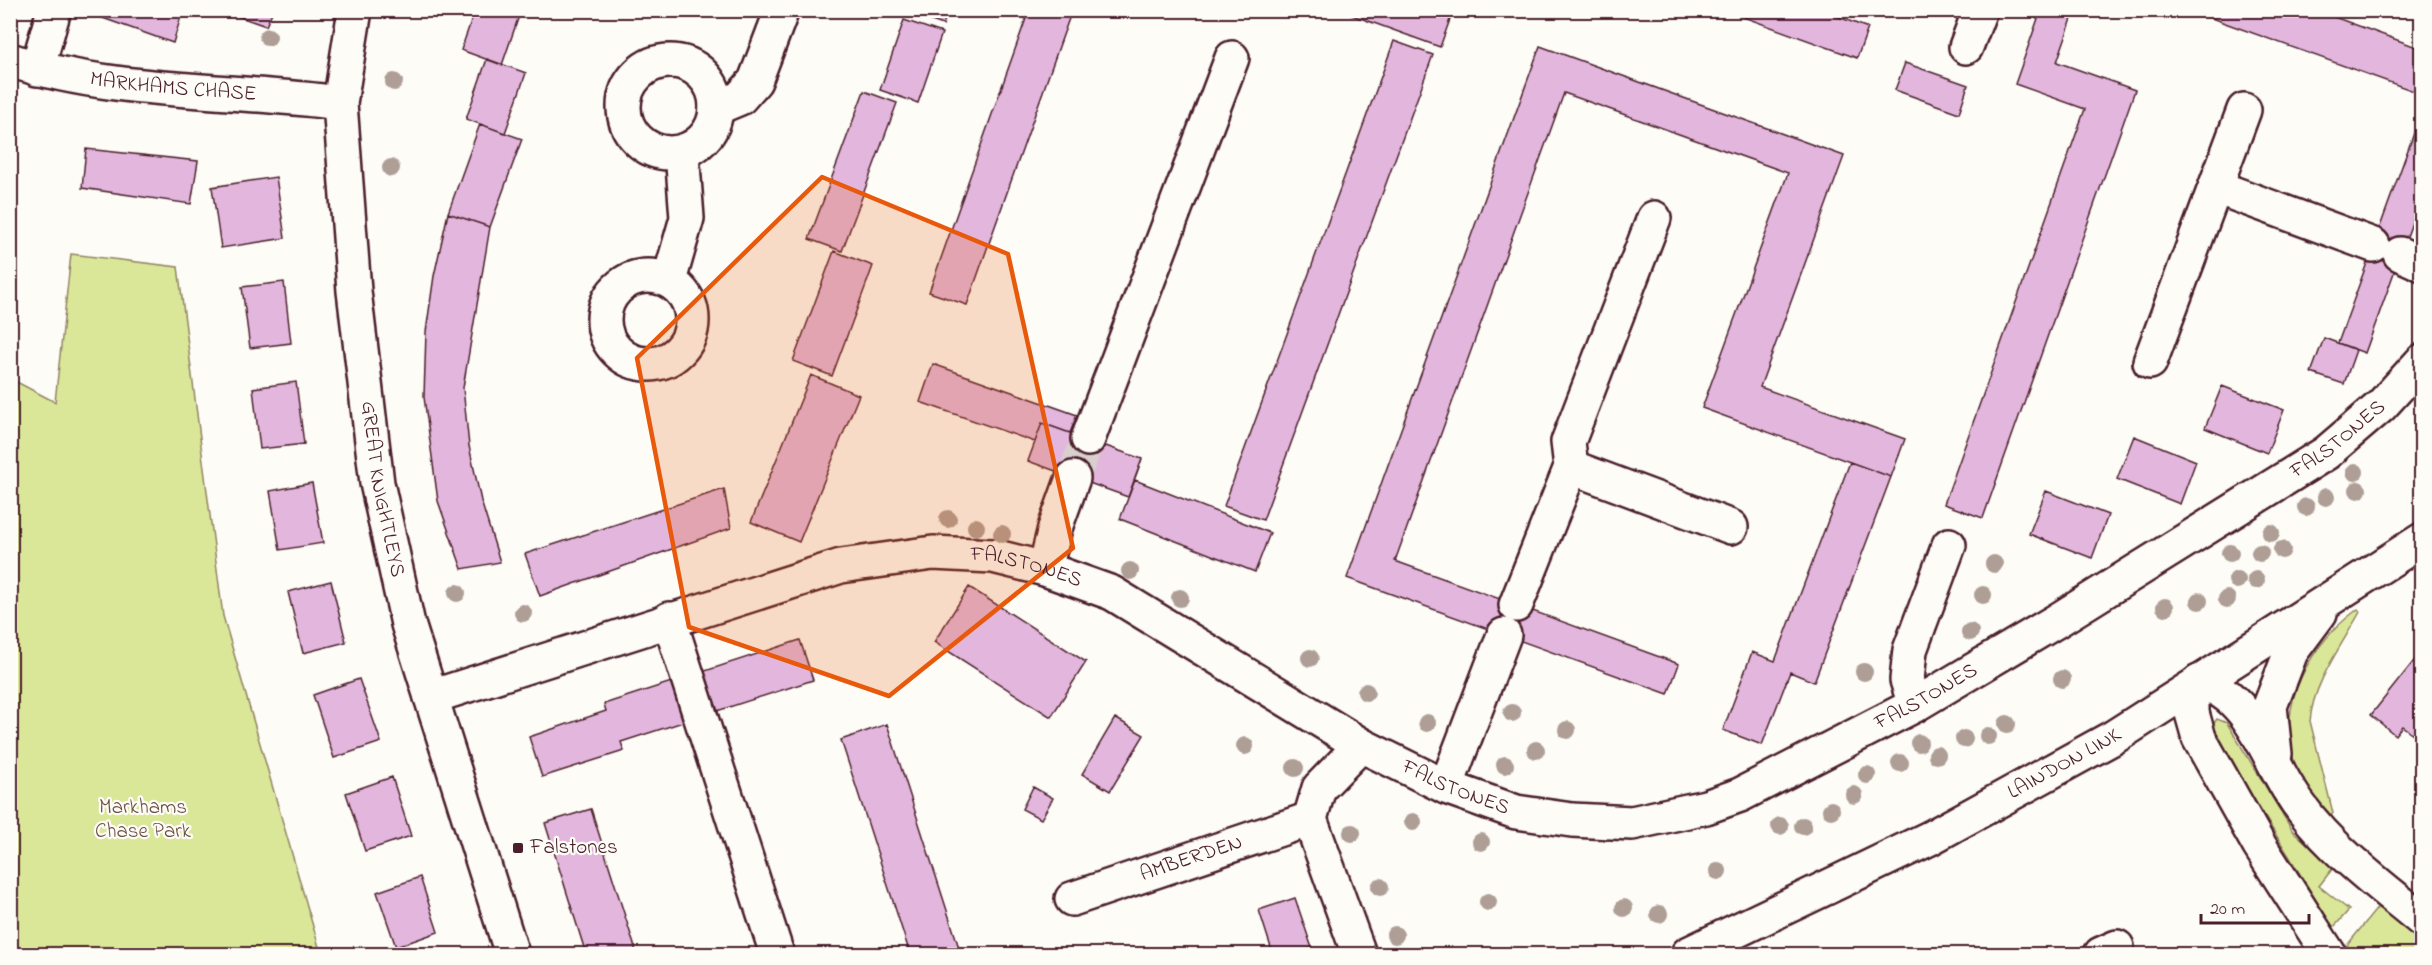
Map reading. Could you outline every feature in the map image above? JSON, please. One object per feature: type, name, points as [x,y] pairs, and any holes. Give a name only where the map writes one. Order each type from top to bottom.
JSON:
[{"type":"street","points":[[24,64],[54,10]]},
{"type":"street","name":"GREAT KNIGHTLEYS","points":[[355,10],[340,103],[354,291],[377,483],[408,624],[512,954]]},
{"type":"street","points":[[716,108],[740,98],[755,81],[782,10]]},
{"type":"street","points":[[1966,47],[1980,10]]},
{"type":"street","points":[[1088,439],[1232,58]]},
{"type":"street","points":[[666,60],[682,62],[697,69],[708,81],[716,108],[714,123],[706,136],[682,152],[653,151],[640,143],[630,132],[624,118],[624,102],[628,86],[638,73],[651,64],[666,60]]},
{"type":"street","name":"MARKHAMS CHASE","points":[[24,64],[137,86],[296,97],[340,103]]},
{"type":"street","points":[[2150,362],[2244,110]]},
{"type":"street","points":[[669,281],[687,218],[682,152]]},
{"type":"street","points":[[2216,187],[2398,254]]},
{"type":"street","points":[[1516,605],[1571,467],[1568,442],[1654,218]]},
{"type":"street","name":"FALSTONES","points":[[431,697],[669,619],[841,566],[933,553],[993,556],[1045,569],[1112,593],[1361,745],[1446,787],[1516,812],[1572,820],[1632,823],[1706,807],[1740,795],[1915,705],[2326,453],[2381,406],[2421,361]]},
{"type":"street","points":[[1571,467],[1731,527]]},
{"type":"street","points":[[1045,569],[1055,528],[1073,478]]},
{"type":"street","name":"LAINDON LINK","points":[[1688,954],[1930,838],[2114,737],[2421,540]]},
{"type":"street","points":[[1915,705],[1907,680],[1910,650],[1949,545]]},
{"type":"street","points":[[2288,789],[2276,759],[2270,706],[2291,652],[2317,616],[2347,587]]},
{"type":"street","points":[[669,619],[777,954]]},
{"type":"street","points":[[1446,787],[1504,635]]},
{"type":"street","points":[[2329,954],[2259,845],[2199,738],[2192,712],[2192,697],[2199,682],[2212,685],[2237,706],[2255,729],[2288,789],[2312,823],[2353,862],[2421,920]]},
{"type":"street","points":[[2114,737],[2139,729],[2172,729],[2192,740],[2213,765]]},
{"type":"street","points":[[1359,954],[1310,819],[1319,788],[1361,745]]},
{"type":"street","name":"AMBERDEN","points":[[1072,899],[1310,819]]},
{"type":"highlighted area","points":[[822,177],[1008,254],[1073,548],[889,696],[689,627],[637,358]]},
{"type":"green space","name":"Markhams Chase Park","points":[[71,254],[178,267],[223,616],[321,954],[11,954],[11,379],[55,402]]},
{"type":"green space","points":[[2358,609],[2360,612],[2322,679],[2312,707],[2310,721],[2333,813],[2329,818],[2308,792],[2295,763],[2290,738],[2291,713],[2296,689],[2307,666],[2338,626]]},
{"type":"green space","points":[[2217,719],[2227,723],[2292,830],[2333,868],[2319,886],[2349,910],[2333,928],[2213,732],[2211,727]]},
{"type":"green space","points":[[2378,907],[2421,941],[2421,954],[2347,954],[2344,949]]},
{"type":"building","points":[[100,10],[183,10],[173,43],[97,16]]},
{"type":"building","points":[[220,10],[273,10],[266,26]]},
{"type":"building","points":[[475,10],[521,10],[502,65],[461,50]]},
{"type":"building","points":[[851,10],[867,10],[865,16]]},
{"type":"building","points":[[900,10],[948,10],[943,25]]},
{"type":"building","points":[[1029,10],[1072,10],[967,305],[929,292]]},
{"type":"building","points":[[1338,10],[1442,10],[1452,14],[1440,47]]},
{"type":"building","points":[[1724,10],[1820,10],[1868,28],[1857,58]]},
{"type":"building","points":[[2041,10],[2075,10],[2057,62],[2135,90],[1983,518],[1944,504],[2085,109],[2015,84]]},
{"type":"building","points":[[2189,10],[2315,10],[2422,49],[2422,94]]},
{"type":"building","points":[[904,20],[942,33],[918,103],[880,90]]},
{"type":"building","points":[[1394,41],[1433,55],[1263,520],[1224,506]]},
{"type":"building","points":[[1540,46],[1844,156],[1760,387],[1905,439],[1891,477],[1702,408],[1788,173],[1564,93],[1395,561],[1679,664],[1668,694],[1347,578]]},
{"type":"building","points":[[487,59],[526,73],[505,133],[466,119]]},
{"type":"building","points":[[1905,63],[1968,85],[1959,113],[1895,90]]},
{"type":"building","points":[[864,91],[897,103],[842,251],[809,239]]},
{"type":"building","points":[[2422,111],[2422,195],[2365,353],[2338,343]]},
{"type":"building","points":[[480,124],[522,139],[490,227],[448,213]]},
{"type":"building","points":[[86,149],[198,161],[191,204],[82,188]]},
{"type":"building","points":[[276,177],[285,238],[221,248],[212,187]]},
{"type":"building","points":[[448,213],[490,227],[463,388],[469,446],[481,501],[500,562],[462,569],[438,501],[424,397],[426,332],[434,276]]},
{"type":"building","points":[[834,251],[873,266],[832,376],[793,361]]},
{"type":"building","points":[[284,282],[291,343],[250,348],[242,287]]},
{"type":"building","points":[[2324,338],[2356,350],[2344,384],[2311,373]]},
{"type":"building","points":[[933,364],[1077,415],[1070,433],[1042,423],[1035,442],[920,402]]},
{"type":"building","points":[[811,375],[859,395],[799,542],[751,522]]},
{"type":"building","points":[[296,382],[304,444],[260,449],[253,388]]},
{"type":"building","points":[[2222,386],[2284,410],[2267,453],[2205,428]]},
{"type":"building","points":[[1042,423],[1142,459],[1128,497],[1028,461]]},
{"type":"building","points":[[2134,436],[2196,461],[2180,504],[2117,479]]},
{"type":"building","points":[[1850,462],[1891,477],[1814,682],[1790,672],[1762,745],[1723,730],[1752,652],[1775,661]]},
{"type":"building","points":[[1135,480],[1270,533],[1255,572],[1120,519]]},
{"type":"building","points":[[312,483],[323,543],[280,550],[270,491]]},
{"type":"building","points":[[724,489],[731,528],[540,596],[525,554]]},
{"type":"building","points":[[2046,491],[2108,515],[2092,558],[2029,534]]},
{"type":"building","points":[[331,581],[346,642],[303,653],[288,592]]},
{"type":"building","points":[[969,587],[1086,662],[1051,717],[934,642]]},
{"type":"building","points":[[800,640],[813,680],[621,742],[624,751],[542,777],[529,737],[606,711],[604,704]]},
{"type":"building","points":[[2421,652],[2422,731],[2417,737],[2402,726],[2395,735],[2371,715]]},
{"type":"building","points":[[359,679],[381,742],[334,758],[313,695]]},
{"type":"building","points":[[1115,718],[1144,735],[1110,791],[1082,774]]},
{"type":"building","points":[[887,724],[961,954],[910,954],[841,740]]},
{"type":"building","points":[[392,777],[411,836],[365,851],[346,793]]},
{"type":"building","points":[[1033,787],[1053,798],[1041,819],[1022,809]]},
{"type":"building","points":[[2422,798],[2422,812],[2415,807]]},
{"type":"building","points":[[591,809],[637,954],[586,954],[545,823]]},
{"type":"building","points":[[420,877],[438,932],[396,947],[377,892]]},
{"type":"building","points":[[1295,898],[1314,954],[1273,954],[1259,910]]},
{"type":"tunnel","points":[[1073,478],[1088,439]]},
{"type":"place","name":"Falstones","points":[[518,848]]}]
